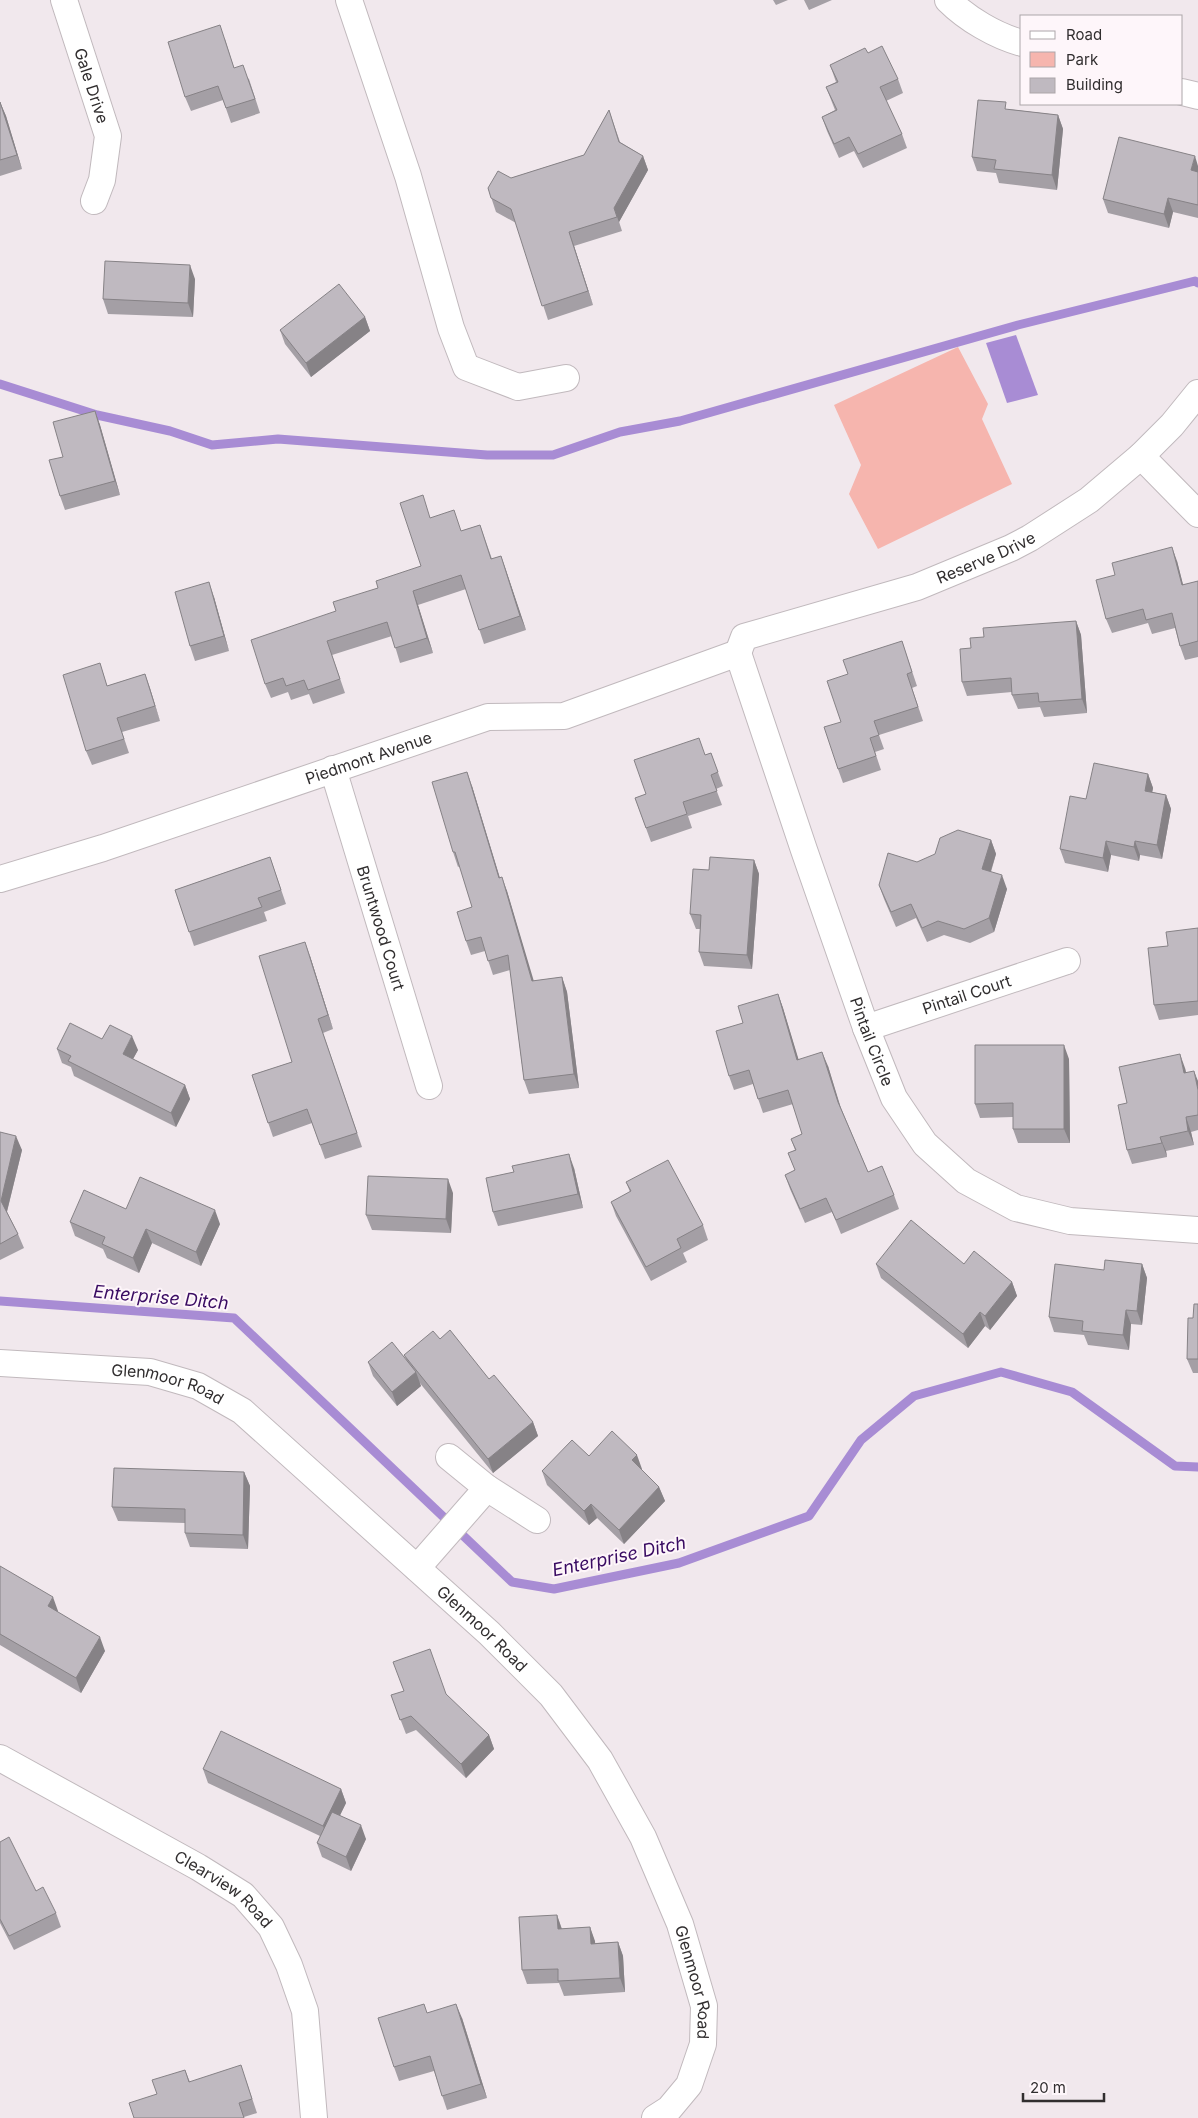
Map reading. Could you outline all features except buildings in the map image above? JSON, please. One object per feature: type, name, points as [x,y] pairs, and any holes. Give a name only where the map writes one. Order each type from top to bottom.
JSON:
[{"type":"street","name":"Gale Drive","points":[[64,0],[108,136],[102,180],[94,201]]},
{"type":"street","points":[[349,0],[408,176],[451,328],[466,367],[518,387],[566,378]]},
{"type":"street","points":[[948,0],[958,10],[1006,39],[1020,43]]},
{"type":"street","points":[[1183,92],[1198,96]]},
{"type":"street","name":"Reserve Drive","points":[[738,653],[744,637],[917,587],[1010,548],[1089,500],[1141,456],[1172,425],[1198,392]]},
{"type":"street","points":[[1141,456],[1198,514]]},
{"type":"street","name":"Piedmont Avenue","points":[[0,879],[104,848],[488,717],[564,716],[738,653]]},
{"type":"street","name":"Pintail Circle","points":[[738,653],[866,1028],[894,1098],[925,1144],[966,1181],[1016,1208],[1070,1221],[1198,1230]]},
{"type":"street","name":"Bruntwood Court","points":[[333,769],[429,1086]]},
{"type":"street","name":"Pintail Court","points":[[866,1028],[1067,961]]},
{"type":"street","name":"Glenmoor Road","points":[[0,1364],[150,1372],[198,1386],[242,1410],[489,1633],[551,1695],[600,1760],[643,1837],[680,1924],[704,2006],[703,2044],[689,2085],[669,2109],[654,2118]]},
{"type":"street","points":[[449,1457],[487,1488],[537,1520]]},
{"type":"street","points":[[417,1568],[487,1488]]},
{"type":"street","name":"Clearview Road","points":[[0,1758],[198,1867],[242,1895],[271,1926],[289,1964],[305,2011],[314,2118]]},
{"type":"green space","points":[[958,347],[988,404],[982,419],[1012,484],[878,549],[849,494],[861,465],[834,405]]},
{"type":"shaded area","points":[[1016,335],[1038,395],[1007,403],[986,343]]},
{"type":"waterway","points":[[0,384],[97,415],[170,431],[212,445],[278,439],[487,455],[553,455],[620,432],[680,421],[1018,325],[1195,281],[1198,283]]},
{"type":"waterway","name":"Enterprise Ditch","points":[[0,1301],[234,1318],[512,1582],[554,1589],[679,1563],[809,1516],[861,1440],[914,1396],[1001,1372],[1072,1392],[1175,1466],[1198,1467]]}]
